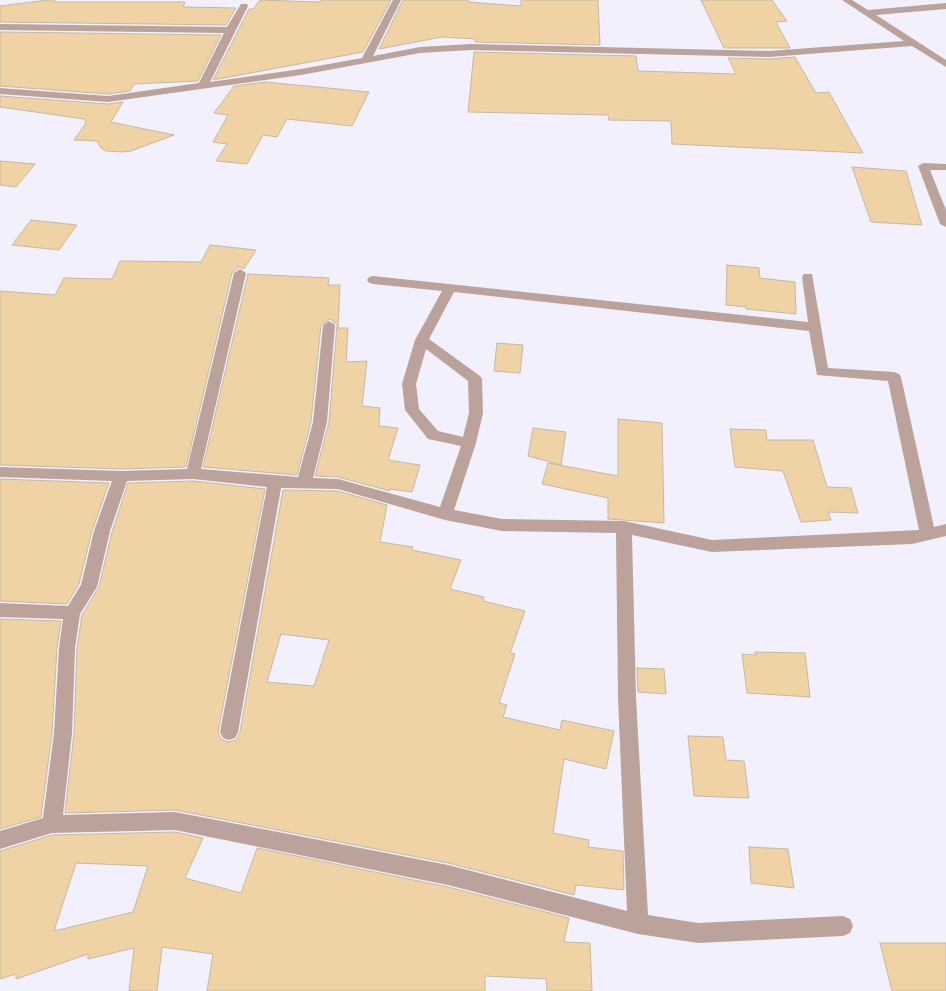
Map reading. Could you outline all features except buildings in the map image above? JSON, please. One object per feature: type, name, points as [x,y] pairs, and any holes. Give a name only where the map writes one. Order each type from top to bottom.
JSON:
[{"type":"street","points":[[366,60],[397,0]]},
{"type":"street","points":[[846,0],[946,64]]},
{"type":"street","points":[[203,86],[230,30],[244,6]]},
{"type":"street","points":[[868,13],[946,6]]},
{"type":"street","points":[[0,27],[230,30]]},
{"type":"street","points":[[0,91],[108,99],[301,72],[420,50],[471,47],[769,54],[915,43]]},
{"type":"street","points":[[946,166],[923,166],[946,224]]},
{"type":"street","points":[[193,474],[240,273]]},
{"type":"street","points":[[808,277],[822,372],[894,377],[928,534]]},
{"type":"street","points":[[373,280],[815,327]]},
{"type":"street","points":[[450,288],[422,340],[409,384],[412,410],[433,435],[469,443]]},
{"type":"street","points":[[304,483],[320,422],[328,325]]},
{"type":"street","points":[[422,340],[475,379],[476,413],[469,443],[445,514]]},
{"type":"street","points":[[0,472],[121,476],[193,474],[276,482],[338,484],[445,514],[502,525],[624,527],[712,546],[912,538],[946,530]]},
{"type":"street","points":[[52,824],[63,733],[67,648],[72,613],[90,587],[102,531],[121,476]]},
{"type":"street","points":[[229,732],[276,482]]},
{"type":"street","points":[[624,527],[626,698],[638,924]]},
{"type":"street","points":[[0,610],[72,613]]},
{"type":"street","points":[[0,840],[52,824],[174,821],[448,875],[638,924],[698,933],[844,926]]}]
